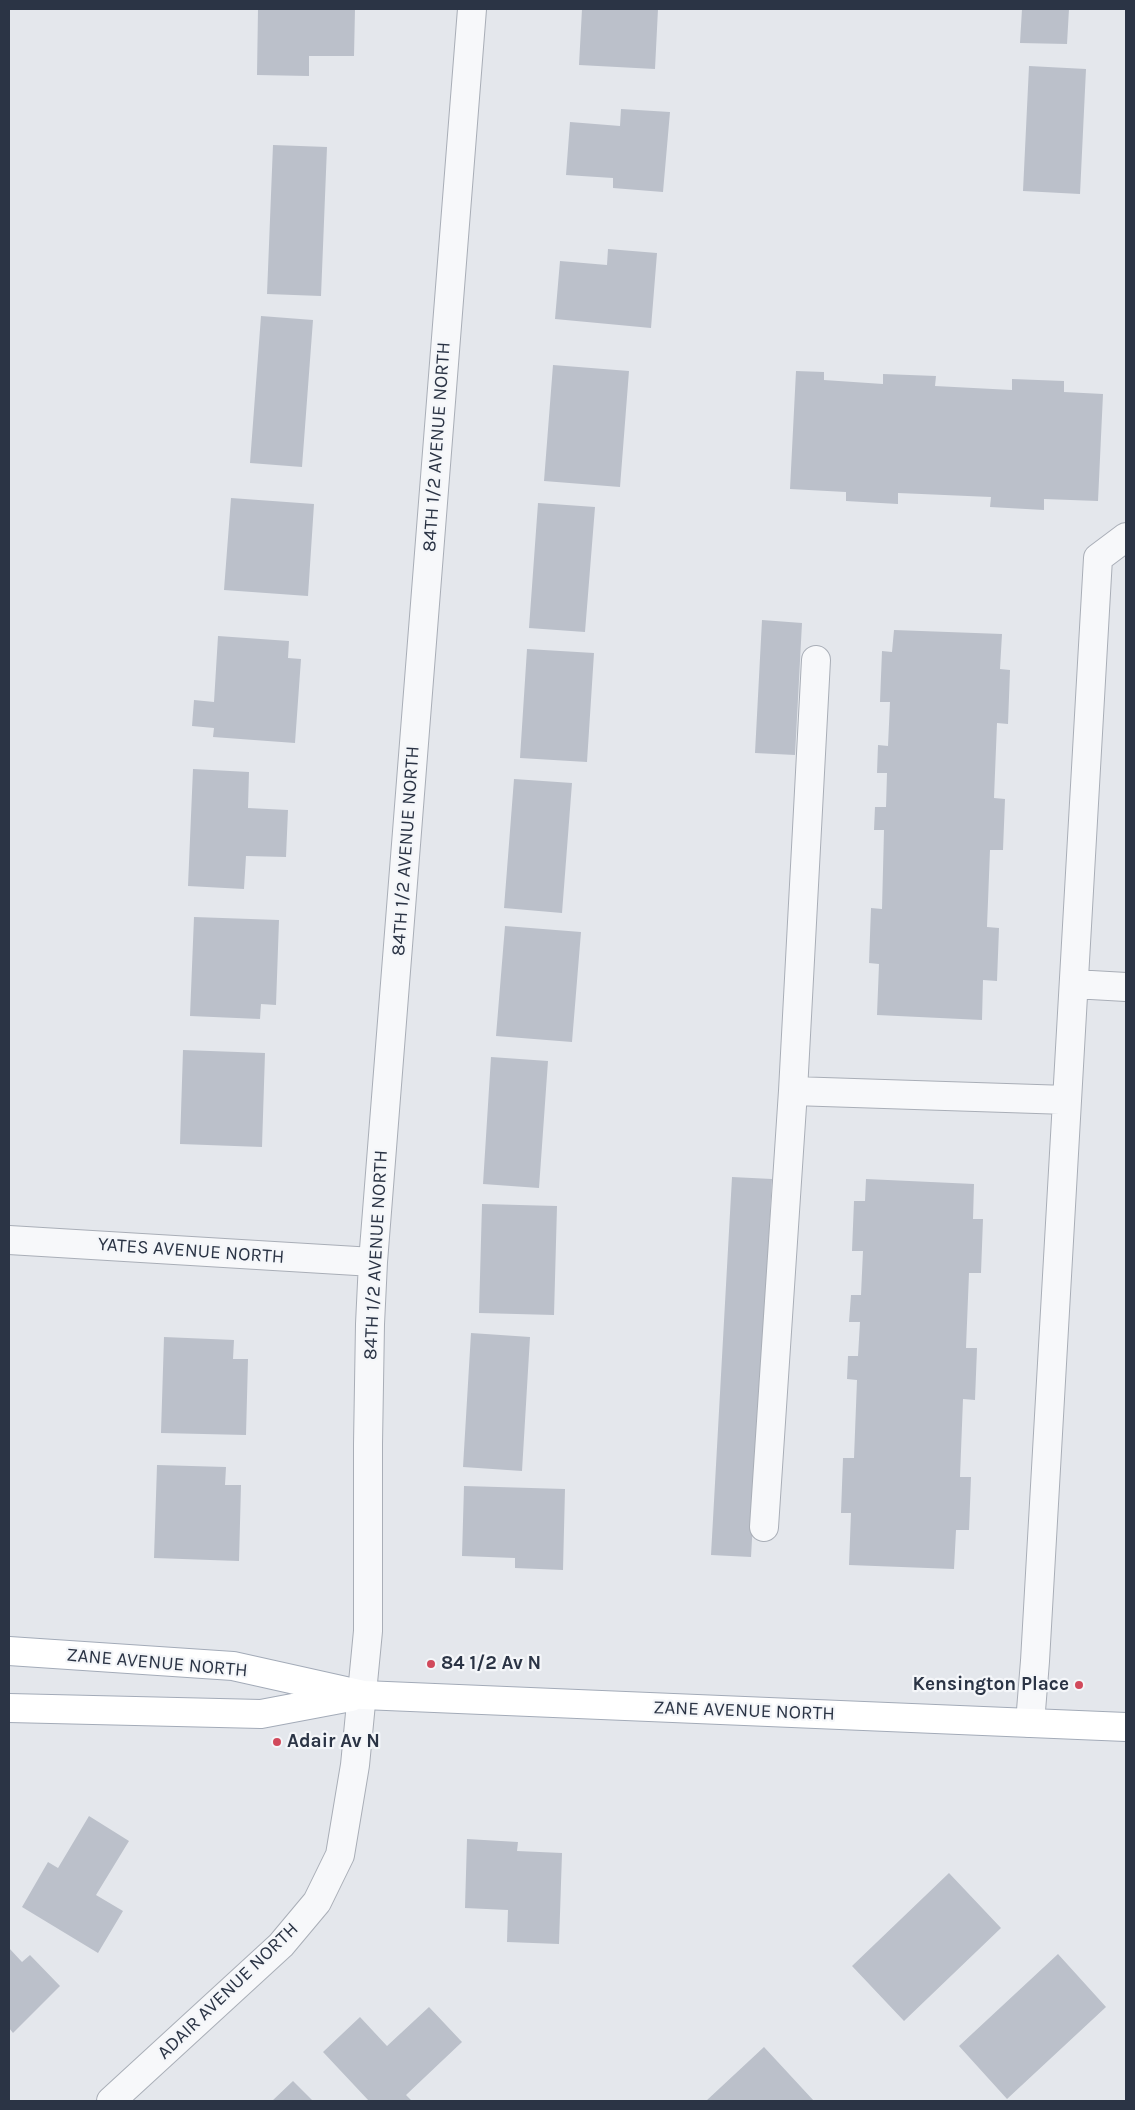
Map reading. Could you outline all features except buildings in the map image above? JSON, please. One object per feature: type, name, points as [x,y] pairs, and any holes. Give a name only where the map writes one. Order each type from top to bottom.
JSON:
[{"type":"main road","name":"ZANE AVENUE NORTH","points":[[9,1651],[233,1666],[363,1695],[1126,1727]]},
{"type":"main road","name":"ZANE AVENUE NORTH","points":[[9,1708],[261,1714],[363,1695]]},
{"type":"street","name":"84TH 1/2 AVENUE NORTH","points":[[363,1695],[368,1632],[368,1444],[373,1262],[472,9]]},
{"type":"street","points":[[1030,1723],[1098,558],[1126,537]]},
{"type":"street","points":[[764,1527],[793,1091],[816,660]]},
{"type":"street","points":[[1074,984],[1126,987]]},
{"type":"street","points":[[793,1091],[1067,1100]]},
{"type":"street","name":"YATES AVENUE NORTH","points":[[9,1240],[373,1262]]},
{"type":"street","name":"ADAIR AVENUE NORTH","points":[[111,2101],[281,1945],[317,1902],[340,1855],[355,1765],[363,1695]]},
{"type":"place","name":"84 1/2 Av N","points":[[431,1664]]},
{"type":"place","name":"Kensington Place","points":[[1079,1685]]},
{"type":"place","name":"Adair Av N","points":[[277,1742]]}]
